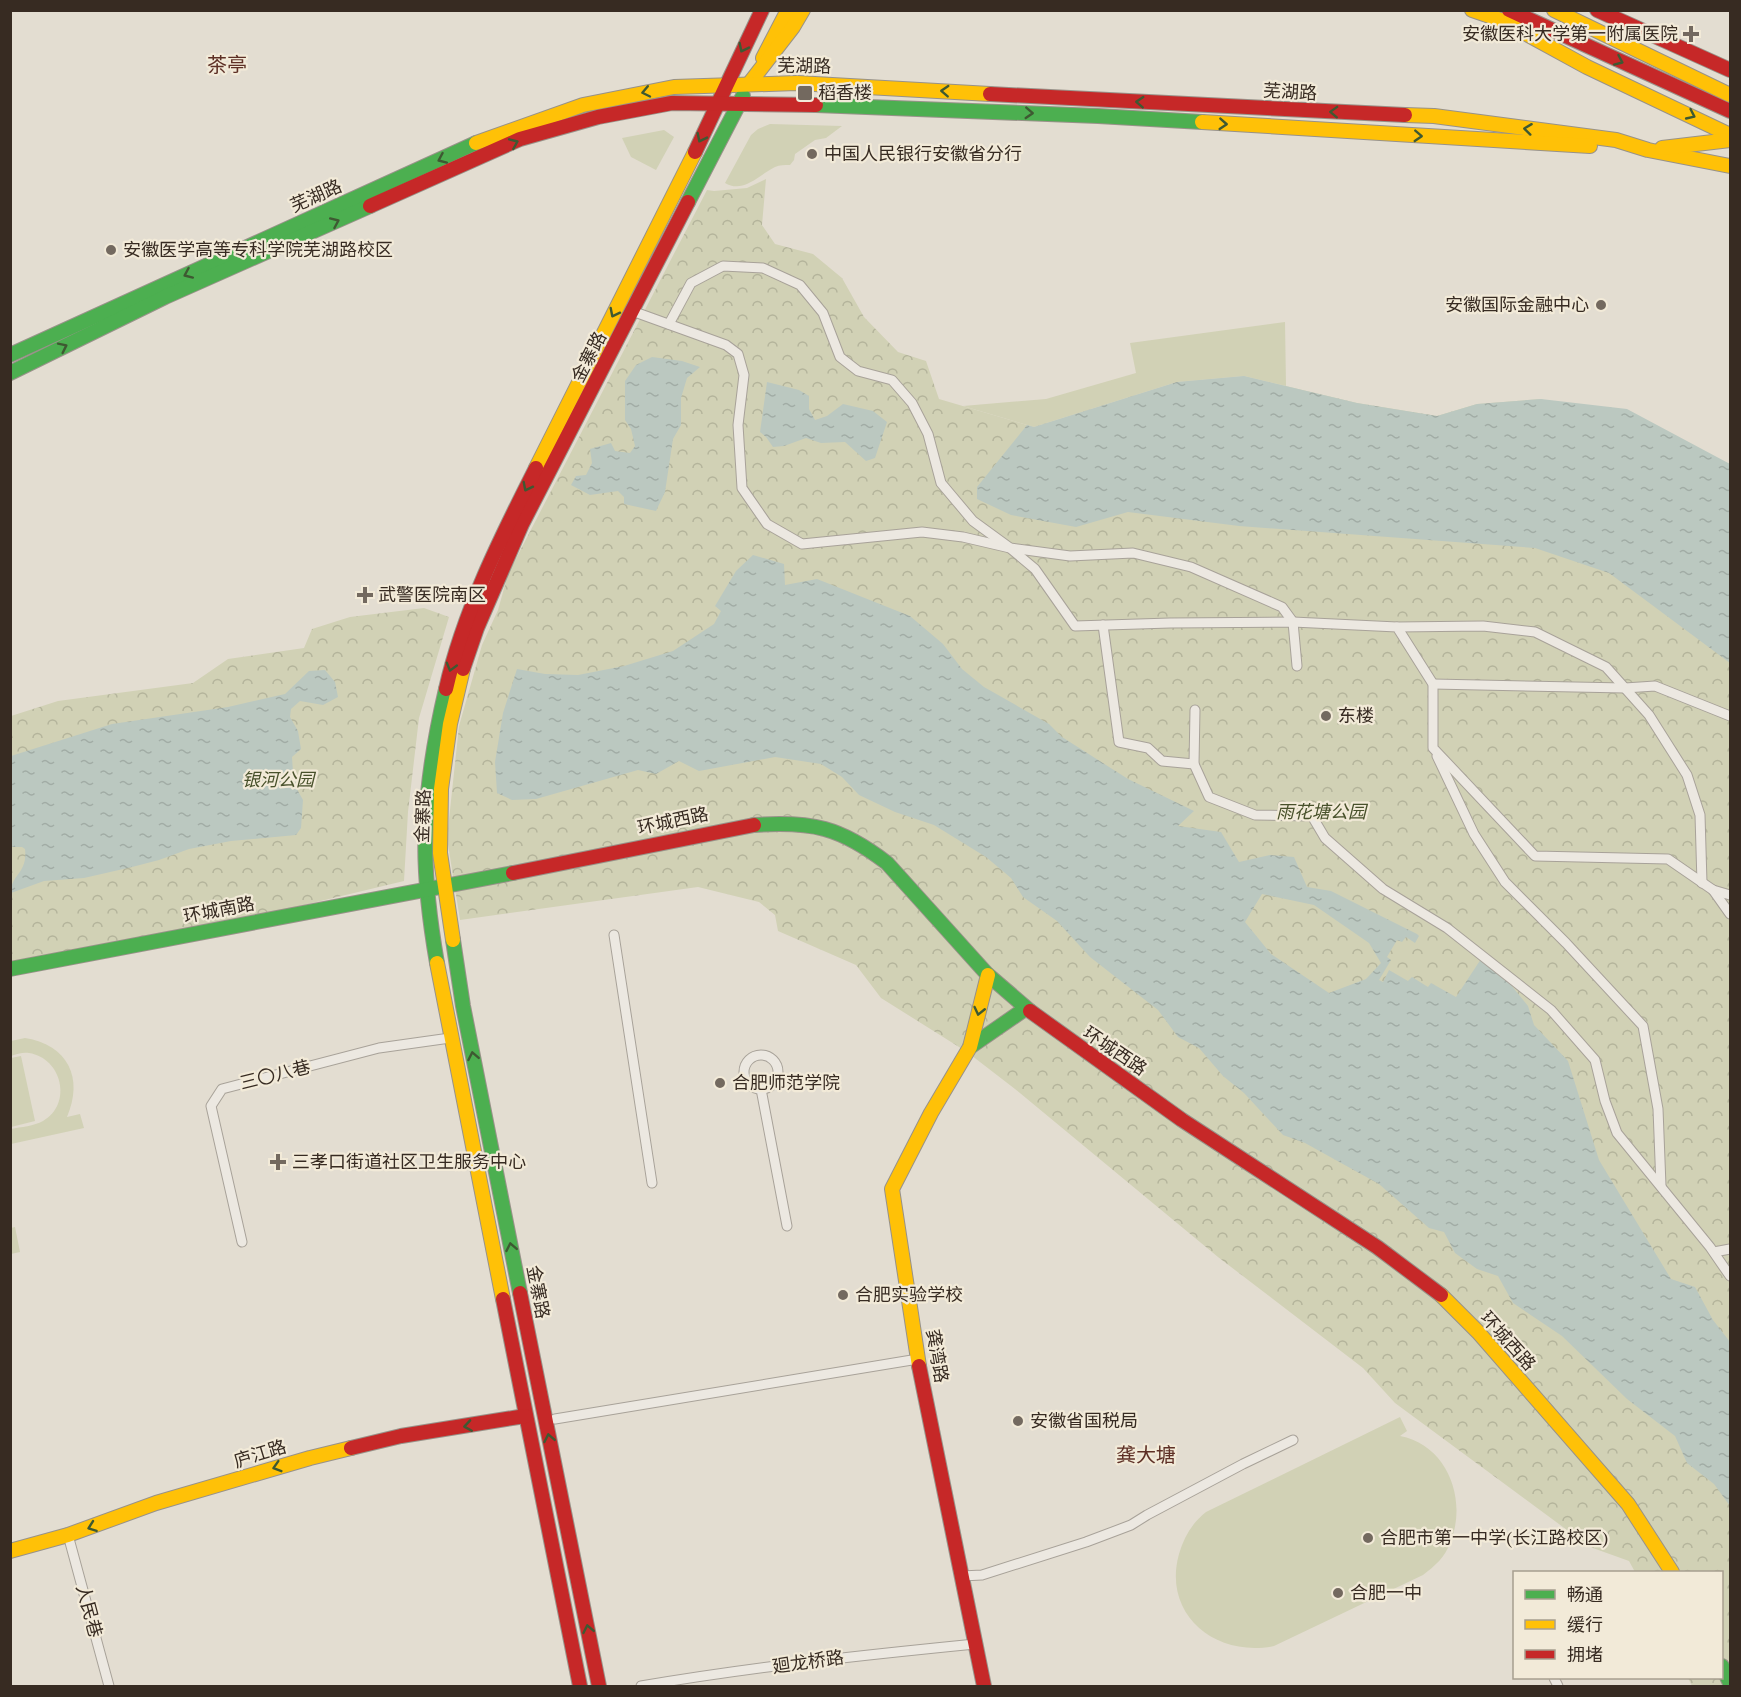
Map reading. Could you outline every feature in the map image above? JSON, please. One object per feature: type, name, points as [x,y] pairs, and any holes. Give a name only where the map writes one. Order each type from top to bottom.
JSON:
[{"type":"main road","name":"金寨路","points":[[599,1686],[463,1006],[426,852],[426,821],[433,756],[449,674],[464,625],[516,510],[703,135],[762,10]]},
{"type":"main road","name":"金寨路","points":[[580,1686],[450,1038],[430,924],[440,853],[441,789],[450,724],[461,675],[477,628],[522,524],[788,10]]},
{"type":"main road","points":[[749,84],[793,27],[803,10]]},
{"type":"main road","points":[[1472,10],[1501,20],[1587,67],[1731,134]]},
{"type":"main road","points":[[1502,10],[1731,111]]},
{"type":"main road","points":[[1509,10],[1528,20],[1587,67]]},
{"type":"main road","points":[[1554,10],[1731,95]]},
{"type":"main road","points":[[1597,10],[1731,70]]},
{"type":"main road","name":"芜湖路","points":[[10,355],[479,142],[583,105],[674,87],[797,83],[1434,116],[1616,140],[1648,150],[1731,166]]},
{"type":"main road","name":"芜湖路","points":[[10,373],[165,297],[520,140],[609,115],[672,103],[961,110],[1098,116],[1648,150]]},
{"type":"main road","points":[[1648,150],[1731,140]]},
{"type":"main road","name":"环城西路","points":[[435,887],[746,825],[783,822],[822,826],[838,831],[871,849],[887,863],[988,975],[1025,1009],[1182,1120],[1377,1247],[1436,1290],[1478,1332],[1628,1504],[1671,1571]]},
{"type":"main road","name":"环城南路","points":[[10,969],[435,887]]},
{"type":"main road","points":[[970,1047],[988,975]]},
{"type":"main road","points":[[970,1047],[1025,1009]]},
{"type":"main road","name":"龚湾路","points":[[970,1047],[892,1189],[918,1359],[984,1686]]},
{"type":"main road","name":"庐江路","points":[[10,1551],[68,1535],[156,1503],[310,1458],[401,1437],[525,1416]]},
{"type":"main road","points":[[1723,1668],[1731,1683]]},
{"type":"street","points":[[669,324],[691,283],[723,266],[763,268],[800,285],[823,313],[840,357],[858,370],[892,380],[912,403],[928,434],[941,483],[973,521],[1035,569],[1075,626],[1293,622],[1397,627],[1483,626],[1535,632],[1606,667],[1649,715],[1687,775],[1700,815],[1702,883]]},
{"type":"street","points":[[632,312],[726,345],[738,354],[744,375],[738,425],[742,488],[767,524],[802,544],[922,532],[1070,556],[1133,553],[1191,567],[1282,607],[1293,622],[1297,666]]},
{"type":"street","points":[[1103,626],[1119,742],[1148,748],[1162,761],[1194,764]]},
{"type":"street","points":[[1397,627],[1433,684],[1433,748],[1474,834],[1505,882],[1642,1026],[1658,1109],[1661,1186]]},
{"type":"street","points":[[1433,684],[1655,687],[1731,716]]},
{"type":"street","points":[[1195,710],[1194,764],[1209,797],[1255,815],[1312,816],[1325,838],[1383,890],[1447,928],[1551,1010],[1595,1060],[1605,1101],[1617,1133],[1731,1276]]},
{"type":"street","points":[[1433,748],[1535,856],[1668,859],[1713,891],[1731,914]]},
{"type":"street","points":[[1713,891],[1731,895]]},
{"type":"street","points":[[614,935],[652,1183]]},
{"type":"street","name":"三〇八巷","points":[[242,1242],[211,1106],[222,1089],[380,1048],[450,1038]]},
{"type":"street","points":[[761,1089],[787,1226]]},
{"type":"street","points":[[1714,1252],[1731,1249]]},
{"type":"street","points":[[555,1419],[918,1359]]},
{"type":"street","points":[[962,1576],[982,1575],[1086,1542],[1131,1525],[1243,1464],[1293,1440]]},
{"type":"street","name":"人民巷","points":[[68,1535],[109,1686]]},
{"type":"street","name":"廻龙桥路","points":[[641,1686],[862,1655],[975,1644]]},
{"type":"green space","points":[[770,124],[842,126],[826,138],[815,140],[795,154],[790,165],[775,167],[745,185],[732,186],[725,183],[751,135]]},
{"type":"green space","points":[[664,130],[674,137],[656,170],[631,157],[622,138]]},
{"type":"green space","name":"雨花塘公园","points":[[766,179],[762,225],[775,244],[813,254],[842,278],[864,317],[898,352],[926,361],[939,399],[1034,427],[1177,382],[1244,376],[1357,403],[1437,416],[1477,404],[1541,399],[1730,464],[1730,1686],[1692,1686],[1688,1679],[1723,1679],[1723,1571],[1634,1571],[1629,1561],[1590,1547],[1395,1403],[1363,1368],[1218,1257],[1015,1089],[967,1052],[881,998],[856,965],[778,931],[775,915],[759,902],[698,887],[460,920],[447,838],[459,726],[482,645],[498,610],[508,574],[707,190],[747,188]]},
{"type":"green space","points":[[1285,322],[1286,386],[1244,376],[1177,382],[1034,427],[963,406],[1046,399],[1136,373],[1130,343]]},
{"type":"green space","name":"银河公园","points":[[424,608],[449,617],[419,718],[408,812],[404,881],[279,911],[11,965],[11,716],[58,701],[193,683],[228,659],[304,648],[312,629],[350,617]]},
{"type":"green space","points":[[25,1038],[40,1042],[62,1056],[73,1077],[74,1089],[67,1117],[80,1114],[84,1128],[11,1144],[11,1129],[43,1121],[58,1104],[60,1093],[60,1082],[49,1063],[29,1053],[11,1056],[11,1041]]},
{"type":"green space","points":[[21,1056],[35,1121],[11,1127],[11,1058]]},
{"type":"green space","points":[[15,1227],[20,1252],[11,1254],[11,1228]]},
{"type":"green space","points":[[1400,1417],[1407,1431],[1400,1436],[1417,1441],[1431,1451],[1442,1463],[1450,1477],[1455,1493],[1457,1510],[1455,1527],[1448,1548],[1439,1561],[1423,1575],[1274,1646],[1253,1648],[1232,1645],[1214,1638],[1198,1627],[1186,1613],[1179,1596],[1176,1576],[1181,1548],[1186,1536],[1197,1521],[1206,1512]]},
{"type":"water","points":[[652,357],[682,361],[700,367],[687,378],[681,398],[681,425],[673,439],[665,492],[656,511],[624,504],[624,497],[618,491],[590,495],[571,485],[576,476],[586,475],[592,463],[590,449],[611,443],[615,451],[630,453],[635,446],[631,429],[625,420],[625,381],[636,365]]},
{"type":"water","points":[[1244,376],[1357,403],[1437,416],[1477,404],[1541,399],[1627,409],[1730,464],[1730,663],[1609,573],[1535,548],[1239,526],[1128,512],[1076,527],[1011,515],[977,499],[977,487],[1027,425],[1034,427],[1177,382]]},
{"type":"water","points":[[767,382],[799,390],[809,396],[809,409],[815,420],[827,416],[843,404],[873,411],[887,422],[875,458],[866,461],[845,442],[821,443],[806,438],[784,446],[773,447],[760,432]]},
{"type":"water","points":[[753,555],[784,564],[785,585],[817,579],[910,616],[943,644],[962,669],[984,687],[1049,724],[1062,737],[1128,779],[1194,811],[1178,826],[1221,832],[1239,862],[1270,855],[1294,857],[1307,887],[1331,891],[1417,934],[1419,936],[1415,943],[1406,937],[1402,942],[1397,940],[1387,957],[1391,960],[1379,980],[1383,982],[1389,970],[1408,981],[1412,977],[1428,987],[1431,983],[1456,997],[1481,959],[1502,974],[1528,1006],[1534,1025],[1568,1061],[1599,1160],[1671,1279],[1695,1287],[1713,1320],[1730,1342],[1730,1506],[1714,1484],[1687,1463],[1675,1436],[1627,1399],[1562,1336],[1513,1303],[1498,1276],[1477,1269],[1455,1253],[1444,1232],[1429,1228],[1379,1184],[1305,1143],[1283,1135],[1244,1093],[1223,1076],[1199,1048],[1178,1037],[1158,1010],[1090,957],[1057,921],[1023,897],[1011,878],[986,857],[934,825],[895,812],[859,795],[842,777],[821,764],[775,757],[699,771],[679,761],[656,774],[638,770],[536,799],[512,800],[497,793],[495,762],[503,713],[517,669],[545,674],[578,675],[624,666],[673,651],[714,624],[721,611],[715,606],[736,571]],"holes":[[[1262,894],[1314,905],[1369,943],[1381,963],[1366,979],[1329,993],[1271,954],[1245,922]]]},
{"type":"water","points":[[325,670],[335,682],[338,697],[323,705],[300,701],[291,709],[290,717],[298,731],[301,749],[292,757],[293,772],[303,800],[301,828],[296,835],[231,841],[189,849],[132,867],[84,878],[44,881],[11,893],[13,882],[24,864],[25,849],[11,847],[11,756],[112,724],[228,707],[285,694],[309,671]]},
{"type":"traffic: fast","points":[[688,202],[743,96]]},
{"type":"traffic: fast","points":[[816,105],[1202,122]]},
{"type":"traffic: fast","points":[[10,355],[476,143]]},
{"type":"traffic: fast","points":[[10,373],[165,297],[370,206]]},
{"type":"traffic: fast","points":[[437,963],[427,892],[425,839],[431,771],[446,689]]},
{"type":"traffic: fast","points":[[754,825],[793,824],[825,829],[855,841],[870,851],[887,863],[987,974],[1030,1011]]},
{"type":"traffic: fast","points":[[10,969],[513,873]]},
{"type":"traffic: fast","points":[[453,940],[463,1006],[520,1293]]},
{"type":"traffic: fast","points":[[970,1047],[1025,1009]]},
{"type":"traffic: fast","points":[[1723,1668],[1730,1683]]},
{"type":"traffic: slow","points":[[763,58],[788,10]]},
{"type":"traffic: slow","points":[[749,84],[793,27],[803,10]]},
{"type":"traffic: slow","points":[[1472,10],[1501,20],[1587,67],[1730,135]]},
{"type":"traffic: slow","points":[[1554,10],[1730,95]]},
{"type":"traffic: slow","points":[[476,143],[583,105],[674,87],[797,83],[990,94]]},
{"type":"traffic: slow","points":[[1405,115],[1434,116],[1616,140],[1648,150],[1730,166]]},
{"type":"traffic: slow","points":[[1202,122],[1590,146]]},
{"type":"traffic: slow","points":[[1662,148],[1730,140]]},
{"type":"traffic: slow","points":[[536,468],[695,152]]},
{"type":"traffic: slow","points":[[453,940],[440,853],[441,789],[450,724],[463,669]]},
{"type":"traffic: slow","points":[[437,963],[503,1299]]},
{"type":"traffic: slow","points":[[919,1366],[892,1189],[931,1113],[970,1047],[988,975]]},
{"type":"traffic: slow","points":[[1441,1295],[1478,1332],[1628,1504],[1671,1571]]},
{"type":"traffic: slow","points":[[10,1551],[68,1535],[156,1503],[351,1448]]},
{"type":"traffic: jam","points":[[695,152],[762,10]]},
{"type":"traffic: jam","points":[[1509,10],[1730,111]]},
{"type":"traffic: jam","points":[[1597,10],[1730,70]]},
{"type":"traffic: jam","points":[[990,94],[1405,115]]},
{"type":"traffic: jam","points":[[370,206],[520,139],[598,117],[672,103],[816,105]]},
{"type":"traffic: jam","points":[[463,669],[477,628],[522,524],[688,202]]},
{"type":"traffic: jam","points":[[446,689],[462,632],[484,576],[536,468]]},
{"type":"traffic: jam","points":[[513,873],[754,825]]},
{"type":"traffic: jam","points":[[1030,1011],[1182,1120],[1377,1247],[1441,1295]]},
{"type":"traffic: jam","points":[[520,1293],[599,1686]]},
{"type":"traffic: jam","points":[[503,1299],[580,1686]]},
{"type":"traffic: jam","points":[[919,1366],[984,1686]]},
{"type":"traffic: jam","points":[[351,1448],[401,1436],[525,1416]]},
{"type":"place","name":"安徽医科大学第一附属医院","points":[[1691,34]]},
{"type":"place","name":"稻香楼","points":[[805,93]]},
{"type":"place","name":"中国人民银行安徽省分行","points":[[812,154]]},
{"type":"place","name":"安徽医学高等专科学院芜湖路校区","points":[[111,250]]},
{"type":"place","name":"安徽国际金融中心","points":[[1601,305]]},
{"type":"place","name":"武警医院南区","points":[[365,595]]},
{"type":"place","name":"东楼","points":[[1326,716]]},
{"type":"place","name":"合肥师范学院","points":[[720,1083]]},
{"type":"place","name":"三孝口街道社区卫生服务中心","points":[[278,1162]]},
{"type":"place","name":"合肥实验学校","points":[[843,1295]]},
{"type":"place","name":"安徽省国税局","points":[[1018,1421]]},
{"type":"place","name":"合肥市第一中学(长江路校区)","points":[[1368,1538]]},
{"type":"place","name":"合肥一中","points":[[1338,1593]]},
{"type":"district","name":"茶亭","points":[[227,65]]},
{"type":"district","name":"龚大塘","points":[[1146,1455]]}]
